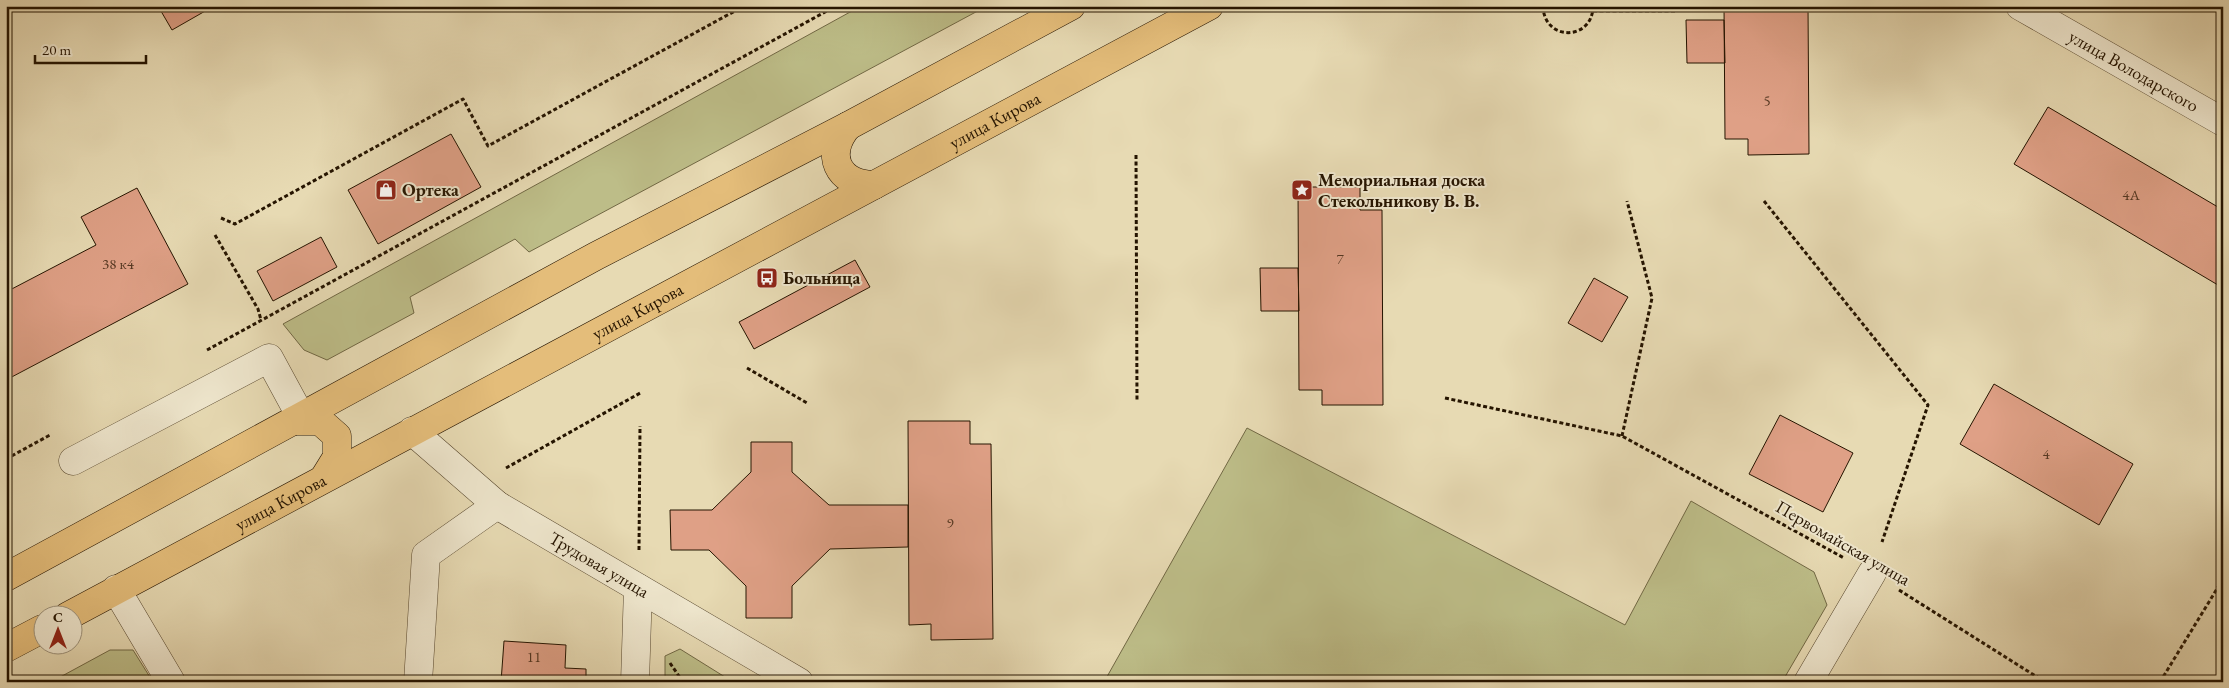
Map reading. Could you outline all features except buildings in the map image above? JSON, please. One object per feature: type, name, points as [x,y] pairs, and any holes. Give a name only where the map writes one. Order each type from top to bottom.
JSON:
[{"type":"main road","points":[[6,577],[596,256],[848,126],[1071,6]]},
{"type":"main road","name":"улица Кирова","points":[[82,608],[1209,6]]},
{"type":"main road","points":[[848,126],[838,138],[835,151],[838,166],[846,177],[859,185],[874,185]]},
{"type":"main road","points":[[297,419],[320,422],[337,436],[337,457],[324,478]]},
{"type":"main road","points":[[6,648],[32,634]]},
{"type":"street","name":"улица Володарского","points":[[2020,6],[2223,122]]},
{"type":"street","points":[[73,460],[268,358],[297,419]]},
{"type":"street","name":"Трудовая улица","points":[[412,431],[497,505],[799,682]]},
{"type":"street","points":[[418,682],[426,555],[497,505]]},
{"type":"street","points":[[1808,682],[1872,573]]},
{"type":"street","points":[[635,682],[638,588]]},
{"type":"street","points":[[116,589],[171,682]]},
{"type":"path","points":[[221,218],[235,224],[463,99],[488,146],[744,6]]},
{"type":"path","points":[[202,353],[836,6]]},
{"type":"path","points":[[1401,9],[1543,8],[1543,16],[1553,29],[1569,34],[1584,28],[1593,15],[1593,8],[1676,11]]},
{"type":"path","points":[[1136,155],[1137,402]]},
{"type":"path","points":[[1764,201],[1928,405],[1872,573]]},
{"type":"path","points":[[1622,436],[1652,298],[1627,202]]},
{"type":"path","points":[[215,235],[258,309],[262,320]]},
{"type":"path","points":[[747,368],[807,403]]},
{"type":"path","points":[[474,485],[642,392]]},
{"type":"path","name":"Первомайская улица","points":[[1445,398],[1622,436],[1872,573],[2045,682]]},
{"type":"path","points":[[638,588],[640,426]]},
{"type":"path","points":[[6,458],[57,431]]},
{"type":"path","points":[[2160,682],[2223,578]]},
{"type":"green space","points":[[861,6],[987,6],[529,252],[515,239],[410,297],[414,313],[327,360],[304,350],[283,324]]},
{"type":"green space","points":[[1247,428],[1625,625],[1691,501],[1814,572],[1827,605],[1782,682],[1104,682]]},
{"type":"green space","points":[[680,649],[733,682],[665,682],[665,656]]},
{"type":"green space","points":[[110,650],[133,650],[153,682],[51,682]]},
{"type":"place","name":"Ортека","points":[[386,190]]},
{"type":"place","name":"Мемориальная доска Стекольникову В. В.","points":[[1302,190]]},
{"type":"place","name":"Больница","points":[[767,278]]}]
